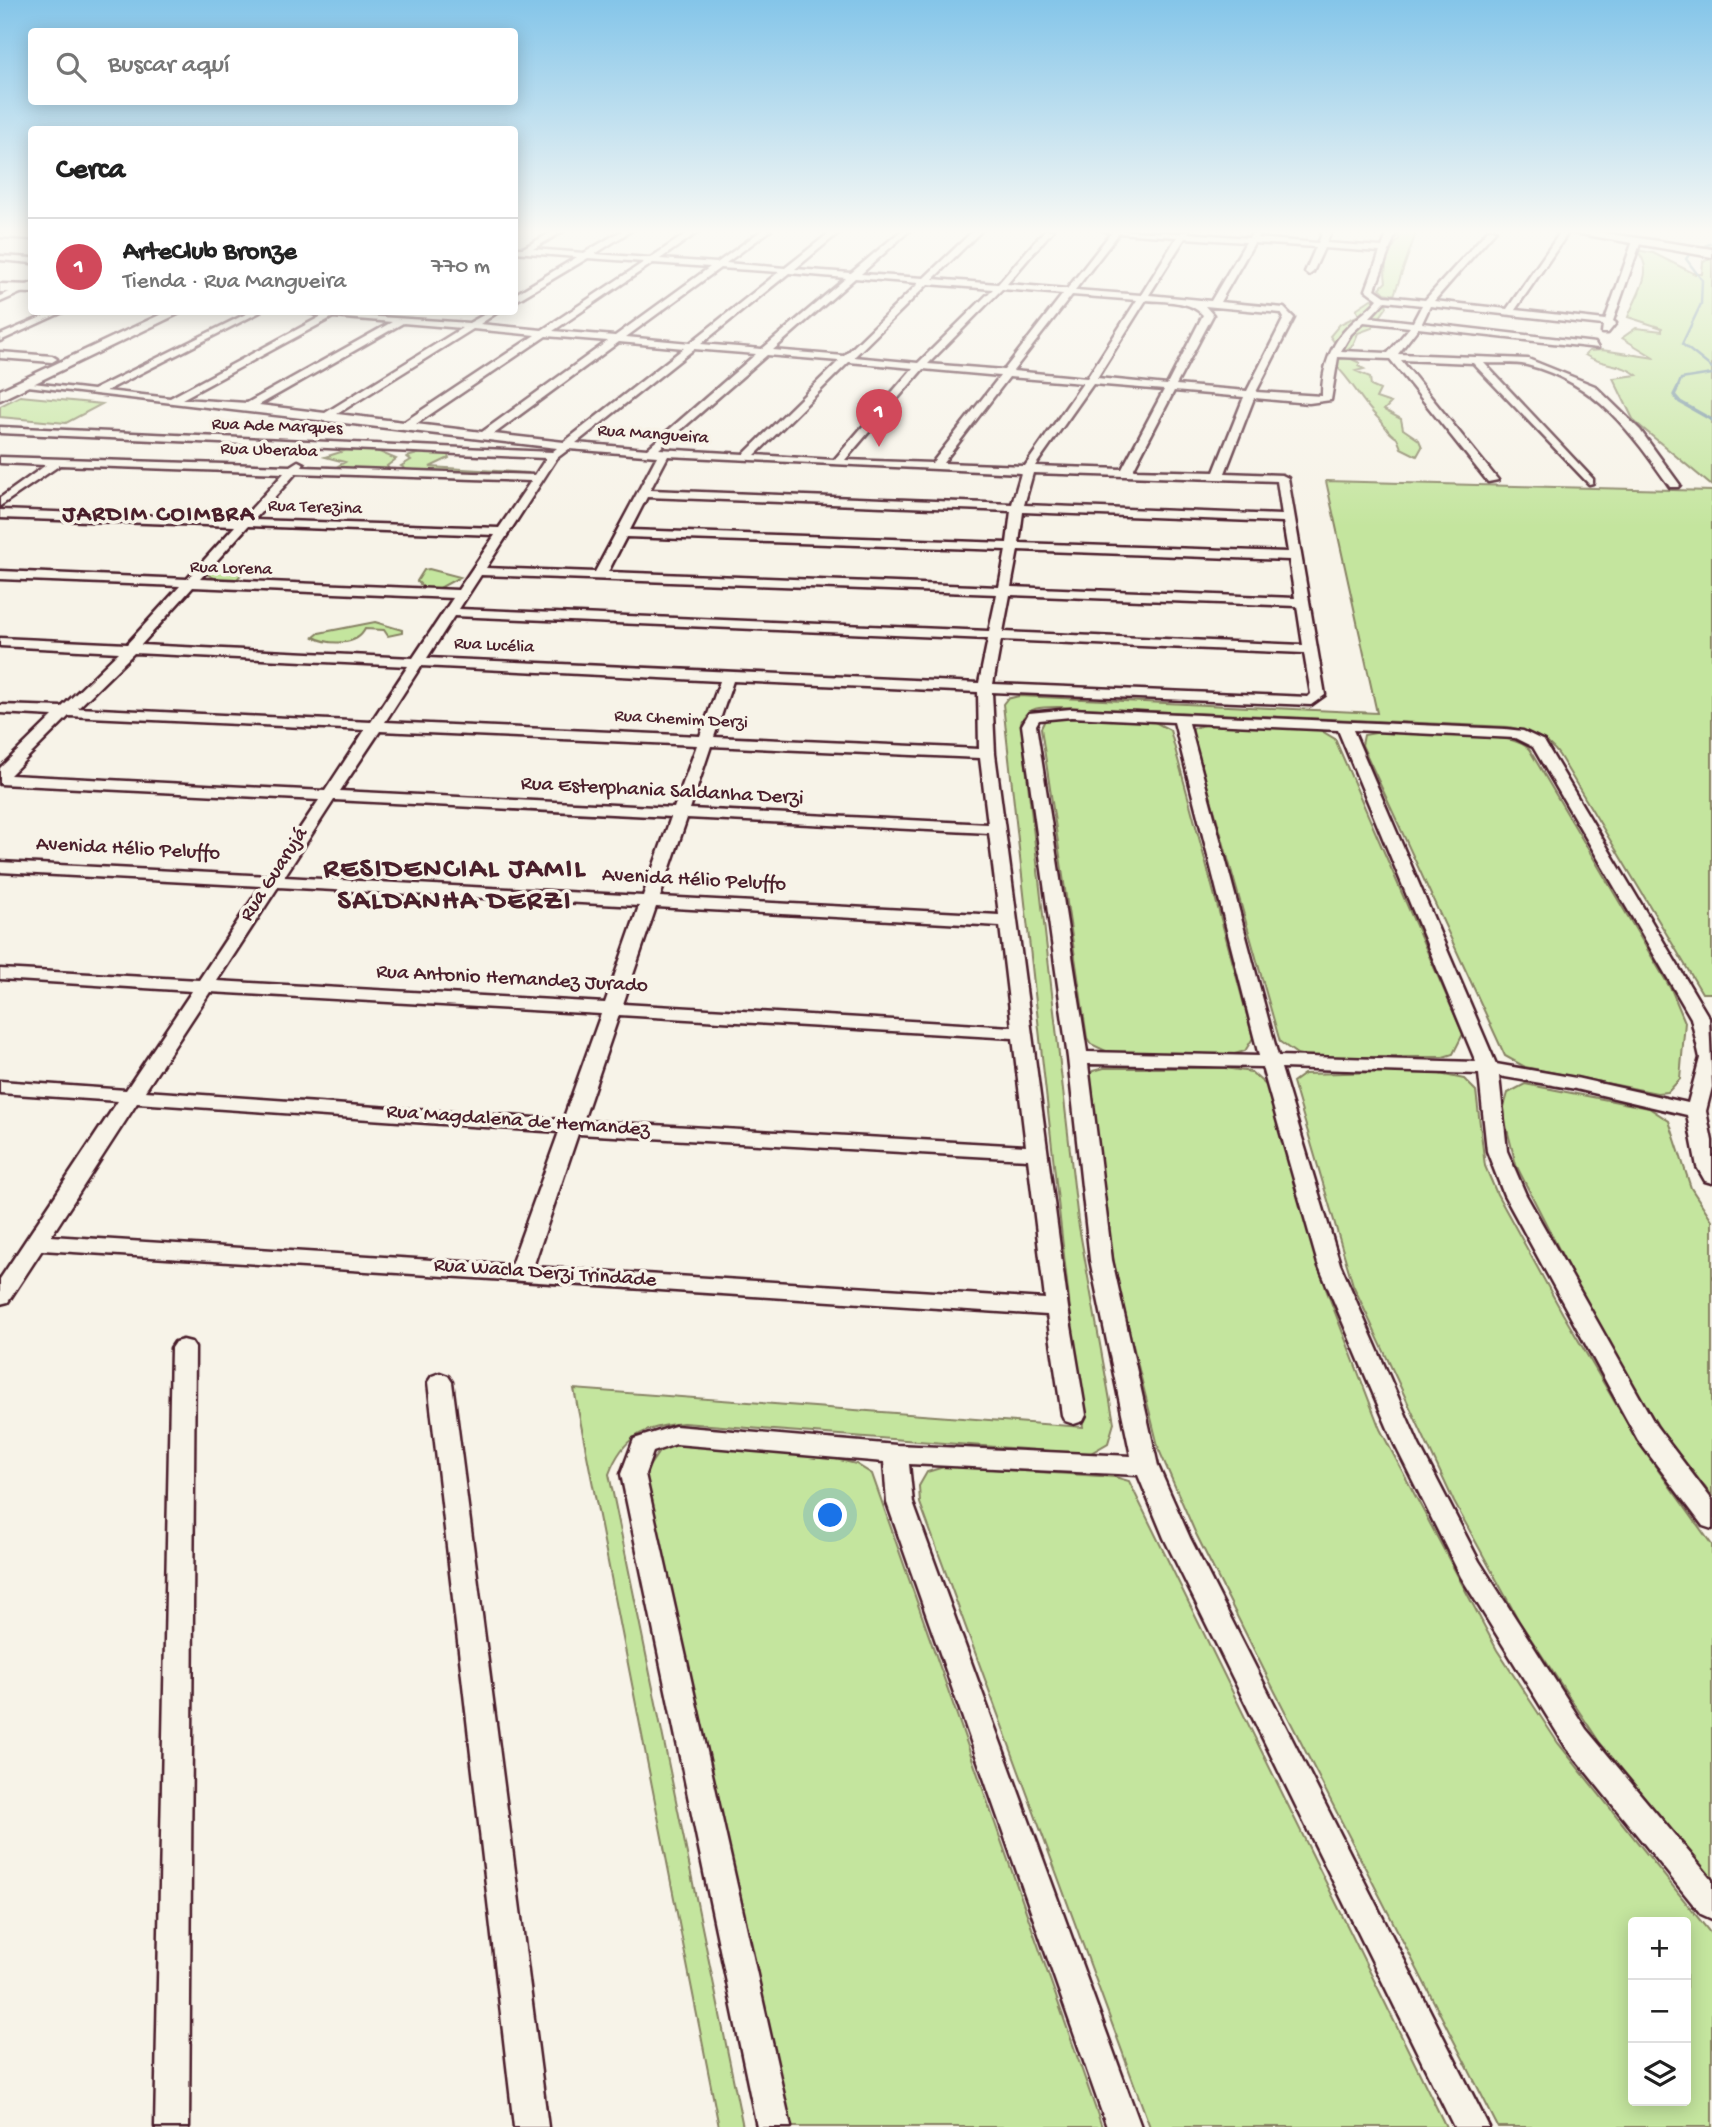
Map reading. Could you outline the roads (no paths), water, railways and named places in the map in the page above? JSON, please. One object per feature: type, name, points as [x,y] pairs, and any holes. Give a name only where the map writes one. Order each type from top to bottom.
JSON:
[{"type":"main road","points":[[0,386],[115,329]]},
{"type":"main road","points":[[0,396],[139,329]]},
{"type":"street","points":[[0,338],[20,329]]},
{"type":"street","points":[[94,393],[221,329]]},
{"type":"street","points":[[169,401],[302,329]]},
{"type":"street","points":[[248,407],[387,329]]},
{"type":"street","points":[[325,417],[465,329]]},
{"type":"street","points":[[510,329],[1310,400],[1327,398],[1330,363],[1351,329]]},
{"type":"street","points":[[404,426],[547,329]]},
{"type":"street","points":[[485,435],[628,329]]},
{"type":"street","points":[[553,455],[711,329]]},
{"type":"street","points":[[649,452],[791,329]]},
{"type":"street","points":[[746,459],[878,329]]},
{"type":"street","points":[[837,463],[920,366],[957,329]]},
{"type":"street","points":[[934,466],[1041,329]]},
{"type":"street","points":[[1074,1415],[1056,1308],[996,829],[987,754],[985,687],[1013,546],[1017,509],[1028,470],[1090,381],[1121,329]]},
{"type":"street","points":[[1126,473],[1201,329]]},
{"type":"street","points":[[1218,476],[1250,395],[1284,329]]},
{"type":"street","points":[[1392,355],[1413,329]]},
{"type":"street","points":[[1452,329],[1595,346]]},
{"type":"street","points":[[1595,346],[1607,329]]},
{"type":"street","points":[[1528,362],[1535,351],[1551,346],[1595,346]]},
{"type":"street","points":[[1337,354],[1528,362],[1591,388],[1636,432],[1674,485]]},
{"type":"street","points":[[0,355],[52,359]]},
{"type":"street","points":[[1392,355],[1492,480]]},
{"type":"street","points":[[1475,359],[1588,481]]},
{"type":"street","name":"Rua Mangueira","points":[[24,385],[248,407],[567,446],[746,459],[1282,478],[1291,519]]},
{"type":"street","name":"Rua Ade Marques","points":[[0,430],[553,455]]},
{"type":"street","points":[[0,503],[95,436]]},
{"type":"street","points":[[0,777],[131,648],[315,446]]},
{"type":"street","points":[[600,575],[664,453]]},
{"type":"street","name":"Rua Guarujá","points":[[0,1296],[553,455]]},
{"type":"street","name":"Rua Uberaba","points":[[0,460],[538,478]]},
{"type":"street","points":[[449,612],[1308,649],[1303,601],[1293,556],[1291,519],[644,493]]},
{"type":"street","name":"Rua Terezina","points":[[0,514],[502,532]]},
{"type":"street","points":[[621,533],[1293,556]]},
{"type":"street","points":[[477,570],[1303,601]]},
{"type":"street","name":"Rua Lorena","points":[[0,575],[188,585],[461,594]]},
{"type":"street","name":"Rua Lucélia","points":[[0,642],[728,677],[1311,701],[1318,695],[1308,649]]},
{"type":"street","points":[[520,1272],[728,677]]},
{"type":"street","name":"Rua Chemim Derzi","points":[[0,709],[987,754]]},
{"type":"street","points":[[1472,2127],[1177,1538],[1146,1466],[1101,1260],[1078,1058],[1028,725],[1034,716],[1057,712],[1505,733],[1530,738],[1545,750],[1700,1018],[1710,1058],[1696,1111],[1707,1167],[1712,1176]]},
{"type":"street","points":[[1180,718],[1270,1062],[1329,1264],[1407,1445],[1469,1569],[1576,1738],[1712,1904]]},
{"type":"street","points":[[1344,726],[1481,1046],[1488,1069],[1497,1151],[1515,1195],[1647,1433],[1712,1519]]},
{"type":"street","name":"Rua Esterphania Saldanha Derzi","points":[[0,777],[327,797],[996,829]]},
{"type":"street","name":"Avenida Hélio Peluffo","points":[[0,867],[273,879],[1008,921]]},
{"type":"street","name":"Rua Antonio Hernandez Jurado","points":[[0,974],[1022,1033]]},
{"type":"street","points":[[1078,1058],[1453,1065],[1646,1098],[1696,1111]]},
{"type":"street","name":"Rua Magdalena de Hernandez","points":[[0,1087],[131,1094],[571,1127],[1037,1153]]},
{"type":"street","name":"Rua Wacla Derzi Trindade","points":[[34,1241],[1056,1308]]},
{"type":"street","points":[[172,2127],[183,1348]]},
{"type":"street","points":[[440,1382],[531,2127]]},
{"type":"street","points":[[774,2127],[633,1474],[643,1446],[675,1435],[896,1454],[1146,1466]]},
{"type":"street","points":[[896,1454],[900,1503],[1124,2127]]},
{"type":"waterway","points":[[1689,329],[1682,344],[1712,368]]},
{"type":"waterway","points":[[1677,389],[1681,379],[1712,374]]},
{"type":"waterway","points":[[1677,389],[1674,395],[1680,402],[1712,420]]},
{"type":"place","name":"ArteClub Bronze","points":[[879,447]]},
{"type":"district","name":"JARDIM COIMBRA","points":[[159,515]]},
{"type":"district","name":"RESIDENCIAL JAMIL SALDANHA DERZI","points":[[455,886]]}]
